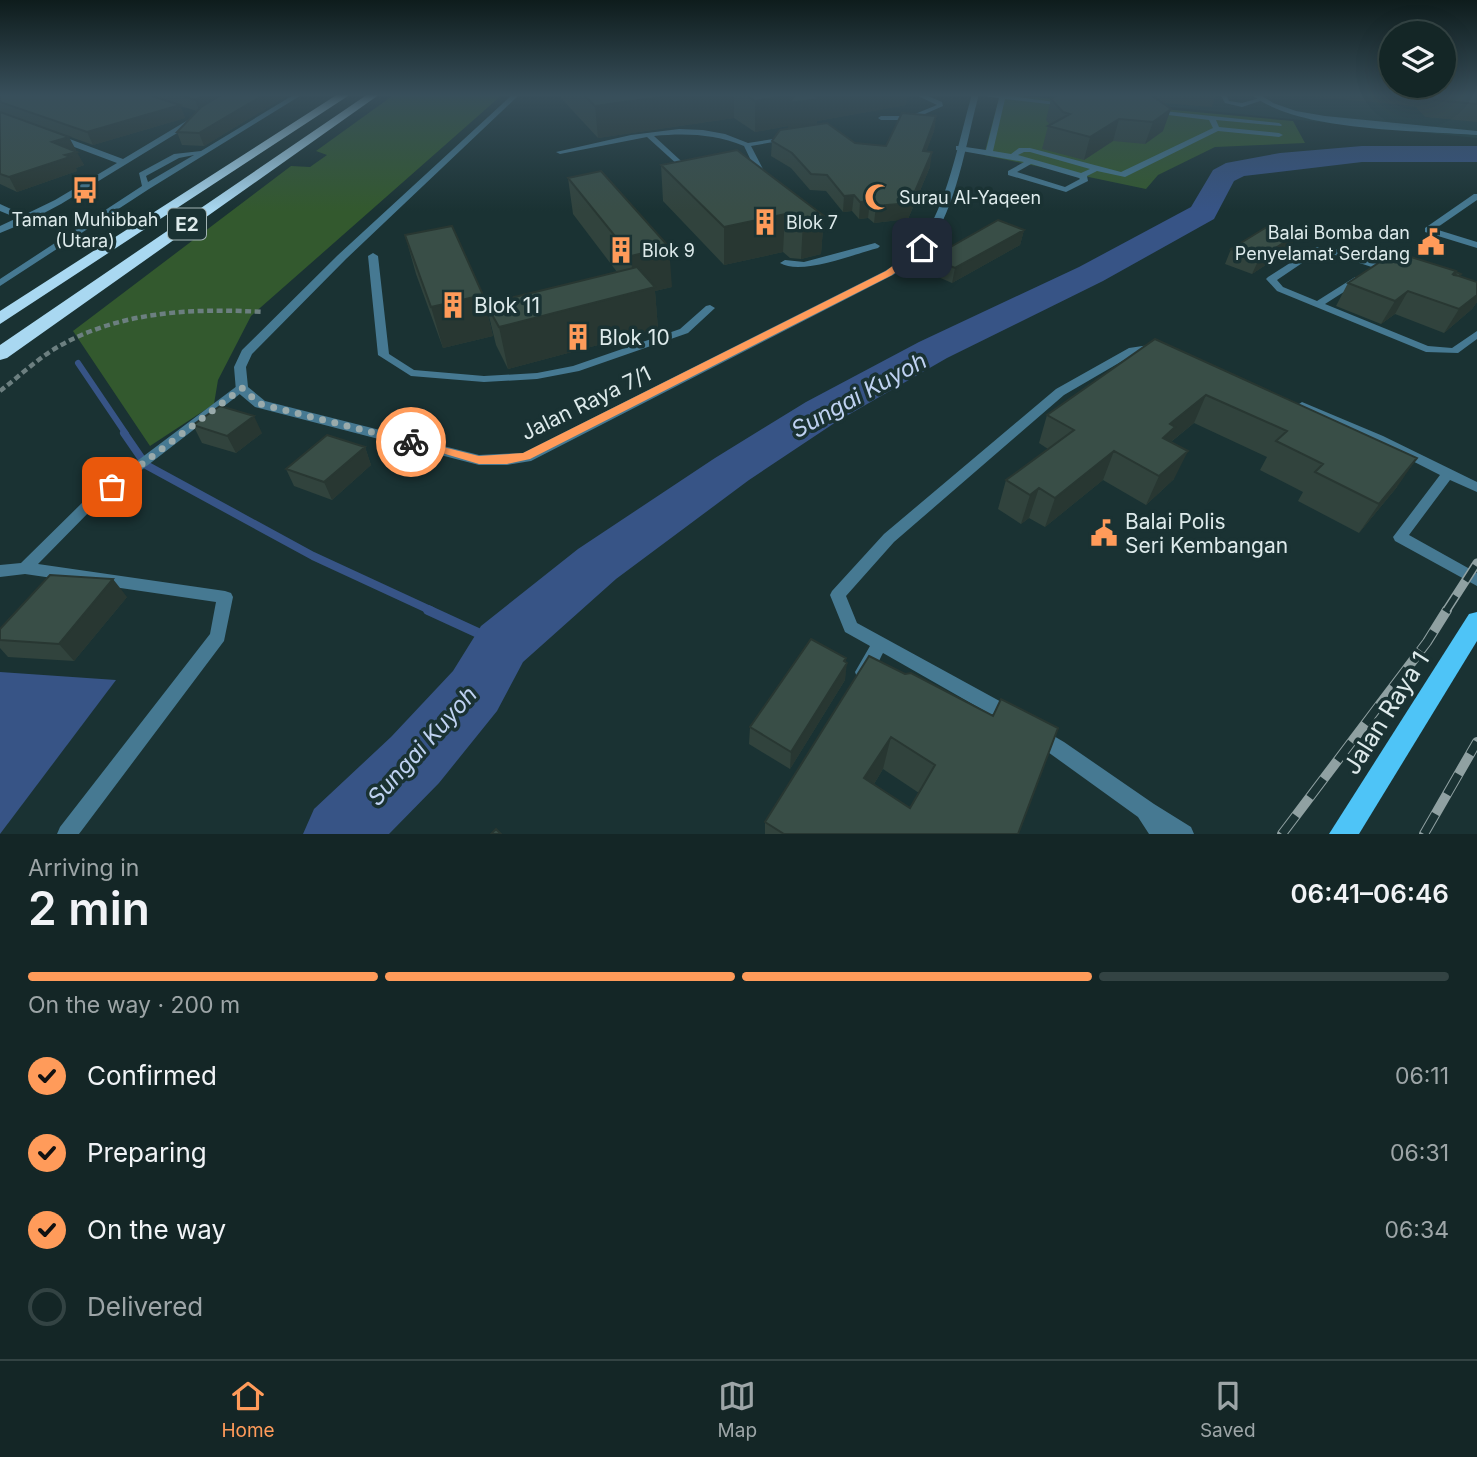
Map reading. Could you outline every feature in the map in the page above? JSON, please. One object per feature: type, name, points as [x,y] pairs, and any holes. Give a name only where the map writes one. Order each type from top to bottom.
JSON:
[{"type":"highway","name":"E2","points":[[0,318],[286,133]]},
{"type":"highway","name":"E2","points":[[0,354],[319,133]]},
{"type":"main road","name":"Jalan Raya 1","points":[[1343,834],[1477,621]]},
{"type":"street","points":[[0,230],[26,219],[172,133]]},
{"type":"street","points":[[242,388],[240,367],[246,353],[476,133]]},
{"type":"street","name":"Jalan Raya 7/1","points":[[242,388],[260,404],[479,460],[526,457],[889,273],[908,260],[922,248],[935,228],[964,133]]},
{"type":"street","points":[[49,134],[123,162]]},
{"type":"street","points":[[0,207],[26,219]]},
{"type":"lane","points":[[0,283],[146,187],[234,133]]},
{"type":"lane","points":[[560,152],[650,136],[684,133]]},
{"type":"lane","points":[[719,133],[747,145],[759,169]]},
{"type":"lane","points":[[989,151],[993,133]]},
{"type":"lane","points":[[1012,156],[1022,150],[1030,150],[1122,175],[1209,133]]},
{"type":"lane","points":[[1258,133],[1279,135]]},
{"type":"lane","points":[[650,136],[697,181]]},
{"type":"lane","points":[[747,145],[799,137]]},
{"type":"lane","points":[[960,148],[1012,156],[1082,176],[1096,168]]},
{"type":"lane","points":[[1030,161],[1011,173],[1066,190],[1085,179],[1082,176]]},
{"type":"lane","points":[[1477,196],[1428,230],[1477,245]]},
{"type":"lane","points":[[785,263],[804,265],[874,246]]},
{"type":"lane","points":[[1403,274],[1333,251],[1315,250],[1271,279],[1280,289],[1426,349],[1443,352],[1460,349],[1477,334]]},
{"type":"lane","points":[[373,256],[384,355],[411,373],[484,379],[537,376],[575,369],[684,331],[710,308]]},
{"type":"lane","points":[[1317,305],[1379,266]]},
{"type":"lane","points":[[1172,350],[1161,346],[1133,350],[1060,392],[889,538],[838,595],[851,627],[987,701],[1102,778],[1144,812],[1184,834]]},
{"type":"lane","points":[[25,568],[90,503],[242,388]]},
{"type":"lane","points":[[1292,401],[1379,439],[1477,487]]},
{"type":"lane","points":[[1448,474],[1400,537],[1477,580]]},
{"type":"lane","points":[[0,571],[25,568],[225,597],[218,636],[67,834]]},
{"type":"lane","points":[[851,691],[880,643]]},
{"type":"lane","points":[[1144,812],[1161,834]]},
{"type":"path","points":[[0,391],[59,347],[113,323],[150,314],[213,308],[286,313]]},
{"type":"shaded area","points":[[1427,133],[1477,133],[1477,138]]},
{"type":"green space","points":[[341,133],[459,133],[251,316],[218,380],[214,404],[150,446],[73,331],[291,166],[310,167],[327,155],[316,151]]},
{"type":"green space","points":[[990,133],[1300,133],[1305,143],[1215,147],[1158,175],[1146,189],[984,155]]},
{"type":"water","points":[[0,672],[116,680],[0,834]]},
{"type":"building","points":[[0,133],[58,133],[69,137],[52,142],[77,152],[65,155],[70,157],[9,177],[0,174]]},
{"type":"building","points":[[778,133],[841,133],[855,143],[886,146],[892,133],[930,133],[923,151],[932,152],[910,203],[876,206],[870,201],[860,202],[854,195],[844,196],[827,175],[811,174],[792,153],[772,141]]},
{"type":"building","points":[[1074,133],[1097,133],[1090,137]]},
{"type":"building","points":[[737,150],[824,216],[803,221],[792,220],[785,214],[724,227],[661,165]]},
{"type":"building","points":[[601,171],[669,247],[631,256],[568,178]]},
{"type":"building","points":[[998,220],[1024,230],[955,268],[931,258]]},
{"type":"building","points":[[1270,225],[1297,234],[1259,259],[1231,249]]},
{"type":"building","points":[[452,226],[483,295],[431,307],[405,235]]},
{"type":"building","points":[[1395,252],[1456,271],[1453,274],[1477,282],[1477,295],[1459,309],[1408,291],[1395,301],[1348,283]]},
{"type":"building","points":[[637,267],[655,287],[499,327],[486,304]]},
{"type":"building","points":[[1155,339],[1417,458],[1379,504],[1315,472],[1323,464],[1276,441],[1287,431],[1206,395],[1170,424],[1175,427],[1163,438],[1188,451],[1159,476],[1114,451],[1055,498],[1039,488],[1030,495],[1006,480],[1074,430],[1047,415]]},
{"type":"building","points":[[220,406],[254,416],[227,436],[193,425]]},
{"type":"building","points":[[327,435],[365,447],[324,482],[286,469]]},
{"type":"building","points":[[50,575],[113,579],[59,644],[0,640],[0,629]]},
{"type":"building","points":[[811,639],[846,658],[844,661],[847,663],[791,752],[750,727]]},
{"type":"building","points":[[869,656],[905,674],[911,673],[993,716],[1001,699],[1058,728],[1018,834],[784,834],[765,822]],"holes":[[[891,737],[935,765],[910,808],[864,778]]]},
{"type":"waterway","name":"Sungai Kuyoh","points":[[339,834],[415,760],[475,691],[502,644],[597,564],[732,469],[821,412],[933,350],[1091,274],[1203,213],[1223,176],[1236,169],[1280,161],[1362,154],[1477,154]]},
{"type":"waterway","points":[[78,363],[126,434]]},
{"type":"waterway","points":[[124,433],[146,465],[313,556],[432,611]]},
{"type":"waterway","points":[[428,610],[502,644]]},
{"type":"railway","points":[[1446,611],[1477,563]]},
{"type":"railway","points":[[1282,834],[1427,642],[1447,610]]},
{"type":"railway","points":[[1424,834],[1477,742]]},
{"type":"way so far","points":[[112,487],[242,388],[260,404],[411,442]]},
{"type":"place","name":"Taman Muhibbah (Utara)","points":[[85,190]]},
{"type":"place","name":"Surau Al-Yaqeen","points":[[878,197]]},
{"type":"place","name":"Blok 7","points":[[765,222]]},
{"type":"place","name":"Balai Bomba dan Penyelamat Serdang","points":[[1431,242]]},
{"type":"place","name":"Blok 9","points":[[621,250]]},
{"type":"place","name":"Blok 11","points":[[453,305]]},
{"type":"place","name":"Blok 10","points":[[578,337]]},
{"type":"place","name":"Balai Polis Seri Kembangan","points":[[1104,533]]},
{"type":"route","points":[[411,442],[479,460],[526,457],[889,273],[922,248]]}]
